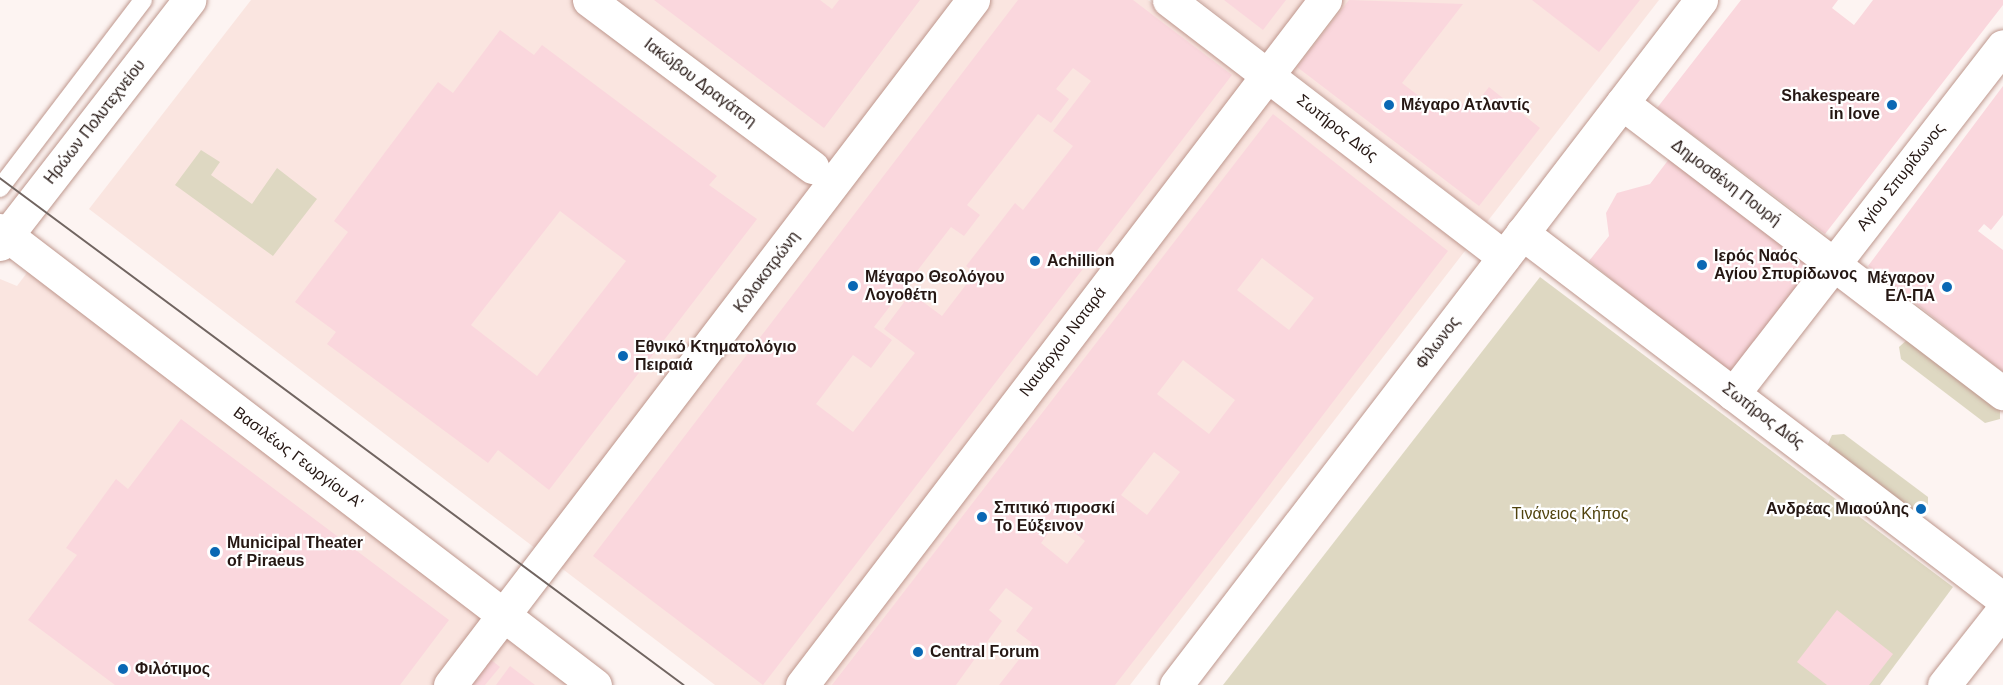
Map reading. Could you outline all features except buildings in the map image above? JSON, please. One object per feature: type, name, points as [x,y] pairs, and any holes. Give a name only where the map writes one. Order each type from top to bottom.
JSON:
[{"type":"street","name":"Ηρώων Πολυτεχνείου","points":[[2,237],[189,0]]},
{"type":"street","name":"Ιακώβου Δραγάτση","points":[[589,0],[812,167]]},
{"type":"street","name":"Κολοκοτρώνη","points":[[450,685],[506,616],[973,0]]},
{"type":"street","name":"Σωτήρος Διός","points":[[1169,0],[1267,75],[1733,394],[2003,599]]},
{"type":"street","name":"Ναυάρχου Νοταρά","points":[[802,685],[1324,0]]},
{"type":"street","name":"Φίλωνος","points":[[1176,685],[1701,0]]},
{"type":"street","name":"Αγίου Σπυρίδωνος","points":[[1733,394],[2003,46]]},
{"type":"street","name":"Δημοσθένη Πουρή","points":[[1622,103],[2003,393]]},
{"type":"street","name":"Βασιλέως Γεωργίου Α'","points":[[2,237],[595,685]]},
{"type":"street","points":[[1944,685],[2003,610]]},
{"type":"lane","points":[[0,188],[143,0]]},
{"type":"shaded area","points":[[251,0],[1148,0],[1468,247],[1130,685],[715,685],[89,209]]},
{"type":"shaded area","points":[[1199,0],[1659,0],[1487,222]]},
{"type":"shaded area","points":[[32,266],[580,685],[0,685],[0,279],[17,286]]},
{"type":"green space","points":[[201,150],[220,162],[211,175],[252,204],[277,168],[317,199],[273,256],[175,185]]},
{"type":"green space","name":"Τινάνειος Κήπος","points":[[1540,277],[1953,587],[1880,685],[1223,685]]},
{"type":"green space","points":[[1908,339],[2000,403],[2000,419],[1985,423],[1901,359],[1899,347]]},
{"type":"green space","points":[[1844,434],[1928,497],[1928,513],[1921,517],[1827,446],[1832,435]]},
{"type":"tram line","points":[[0,178],[684,685]]},
{"type":"place","name":"Μέγαρο Ατλαντίς","points":[[1389,105]]},
{"type":"place","name":"Shakespeare in love","points":[[1892,105]]},
{"type":"place","name":"Achillion","points":[[1035,261]]},
{"type":"place","name":"Ιερός Ναός Αγίου Σπυρίδωνος","points":[[1702,265]]},
{"type":"place","name":"Μέγαρο Θεολόγου Λογοθέτη","points":[[853,286]]},
{"type":"place","name":"Μέγαρον ΕΛ-ΠΑ","points":[[1947,287]]},
{"type":"place","name":"Εθνικό Κτηματολόγιο Πειραιά","points":[[623,356]]},
{"type":"place","name":"Ανδρέας Μιαούλης","points":[[1921,509]]},
{"type":"place","name":"Σπιτικό πιροσκί Το Εύξεινον","points":[[982,517]]},
{"type":"place","name":"Municipal Theater of Piraeus","points":[[215,552]]},
{"type":"place","name":"Central Forum","points":[[918,652]]},
{"type":"place","name":"Φιλότιμος","points":[[123,669]]}]
